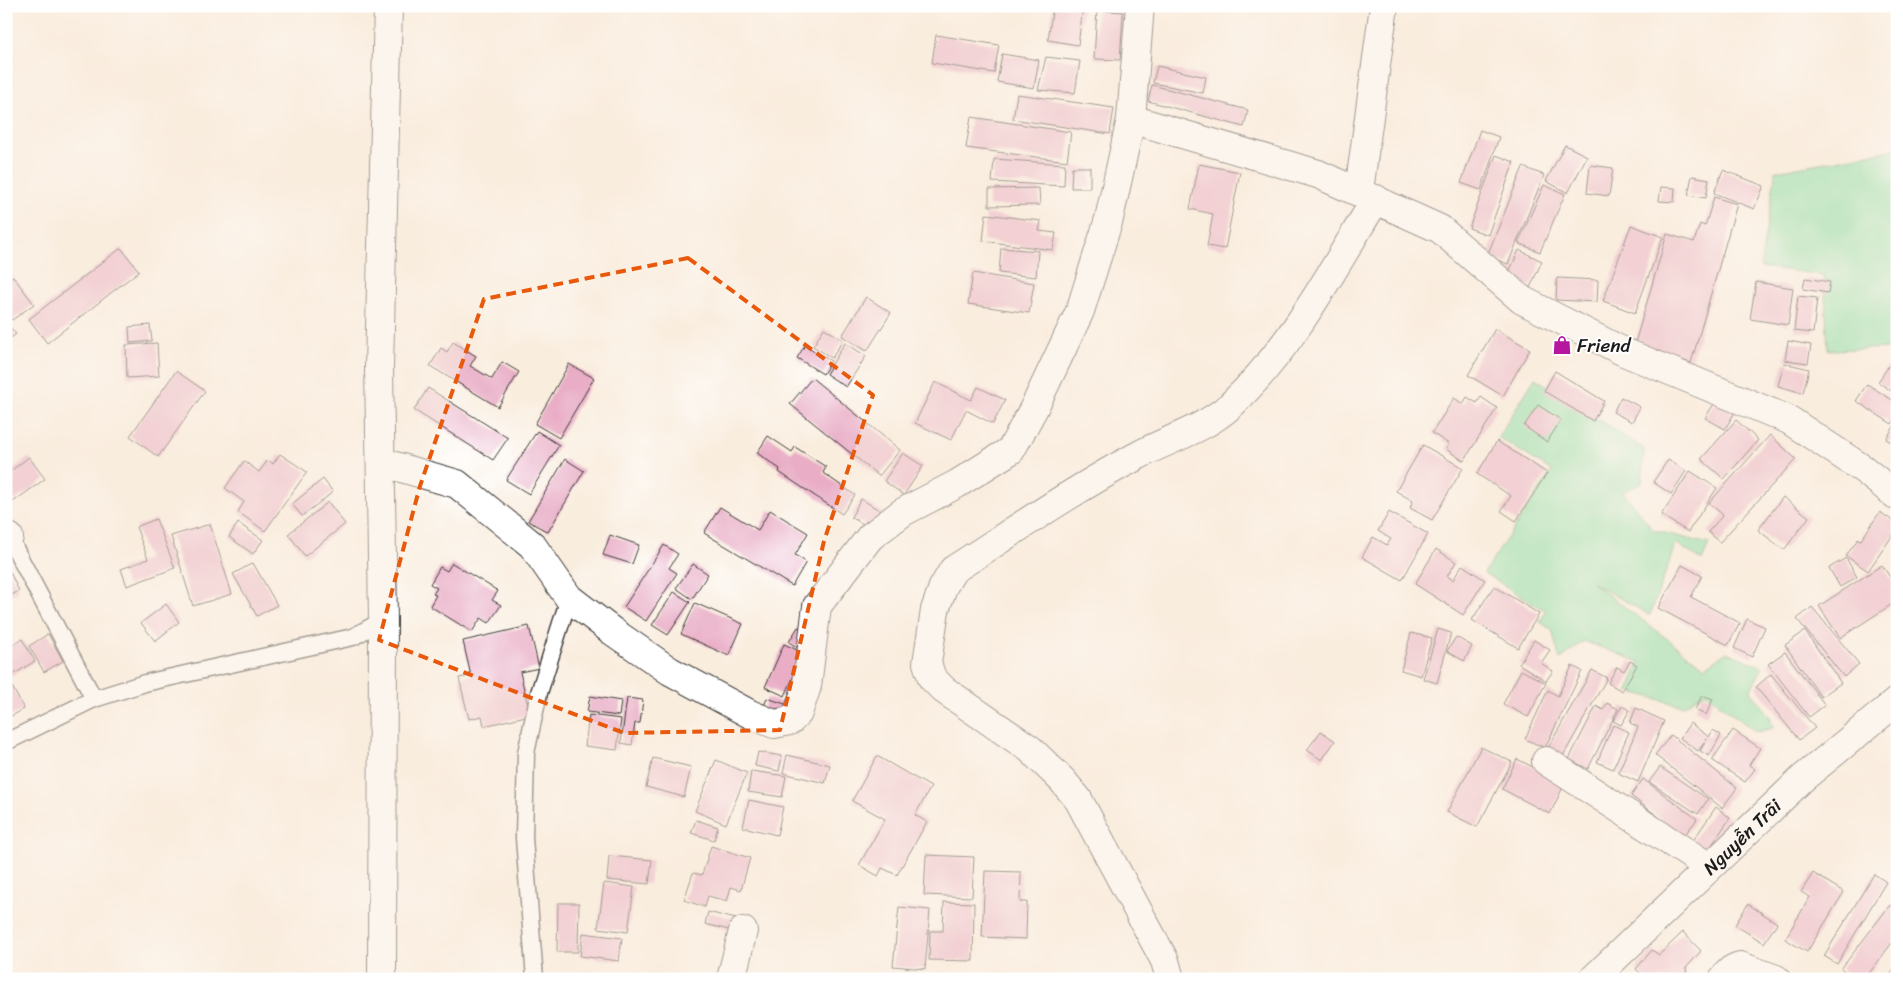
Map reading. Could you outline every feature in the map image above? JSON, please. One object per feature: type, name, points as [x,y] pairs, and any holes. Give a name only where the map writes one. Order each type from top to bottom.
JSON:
[{"type":"street","points":[[382,979],[383,620],[379,368],[388,6]]},
{"type":"street","points":[[381,462],[457,484],[532,545],[569,598],[612,632],[670,671],[750,714],[774,724],[790,721],[798,713],[808,686],[818,606],[870,537],[903,512],[957,484],[1011,450],[1034,408],[1080,310],[1109,219],[1131,118],[1140,6]]},
{"type":"street","points":[[1170,979],[1165,961],[1078,799],[1062,780],[1030,749],[944,690],[932,678],[927,663],[934,610],[943,587],[953,570],[1138,455],[1210,421],[1230,406],[1280,352],[1367,195],[1384,6]]},
{"type":"street","points":[[1131,118],[1318,174],[1440,229],[1522,300],[1624,352],[1789,420],[1863,469],[1897,496]]},
{"type":"street","name":"Nguyễn Trãi","points":[[1593,979],[1803,778],[1897,702]]},
{"type":"street","points":[[1546,761],[1709,867]]},
{"type":"street","points":[[731,979],[743,931]]},
{"type":"street","points":[[1723,979],[1728,972],[1740,966],[1776,979]]},
{"type":"lane","points":[[8,537],[94,699]]},
{"type":"lane","points":[[536,979],[524,838],[526,753],[539,693],[569,598]]},
{"type":"lane","points":[[6,742],[94,699],[145,683],[354,637],[383,620]]},
{"type":"highlighted area","points":[[688,258],[873,395],[824,541],[780,730],[624,733],[379,640],[420,486],[484,299]]},
{"type":"green space","points":[[1897,149],[1897,348],[1828,350],[1824,275],[1760,267],[1776,171]]},
{"type":"green space","points":[[1535,378],[1644,449],[1642,483],[1623,492],[1653,530],[1709,544],[1702,561],[1676,543],[1650,615],[1591,582],[1705,667],[1727,652],[1763,667],[1750,691],[1770,717],[1773,728],[1756,732],[1704,692],[1683,706],[1628,691],[1640,662],[1584,641],[1560,660],[1552,630],[1540,622],[1546,611],[1484,573],[1552,471],[1498,437]]},
{"type":"building","points":[[1053,6],[1083,7],[1078,45],[1048,40]]},
{"type":"building","points":[[1097,10],[1123,12],[1120,60],[1094,59]]},
{"type":"building","points":[[936,35],[999,45],[994,73],[932,63]]},
{"type":"building","points":[[1002,54],[1039,60],[1034,88],[997,82]]},
{"type":"building","points":[[1046,57],[1080,61],[1075,93],[1038,90]]},
{"type":"building","points":[[1157,66],[1206,77],[1203,93],[1153,83]]},
{"type":"building","points":[[1152,85],[1248,110],[1244,127],[1148,101]]},
{"type":"building","points":[[1017,94],[1114,108],[1110,134],[1013,119]]},
{"type":"building","points":[[971,117],[1071,132],[1067,161],[966,148]]},
{"type":"building","points":[[1480,130],[1499,137],[1481,190],[1461,183]]},
{"type":"building","points":[[1565,145],[1587,156],[1568,193],[1546,181]]},
{"type":"building","points":[[1496,155],[1514,162],[1488,235],[1469,228]]},
{"type":"building","points":[[994,159],[1065,164],[1064,186],[992,182]]},
{"type":"building","points":[[1199,164],[1240,172],[1225,249],[1207,246],[1213,214],[1190,209]]},
{"type":"building","points":[[1590,165],[1613,168],[1609,196],[1587,193]]},
{"type":"building","points":[[1072,167],[1090,167],[1090,188],[1071,188]]},
{"type":"building","points":[[1523,167],[1544,175],[1508,264],[1487,256]]},
{"type":"building","points":[[1723,170],[1764,186],[1754,209],[1714,193]]},
{"type":"building","points":[[1692,176],[1709,179],[1706,198],[1688,195]]},
{"type":"building","points":[[1544,185],[1565,194],[1540,252],[1518,243]]},
{"type":"building","points":[[1661,187],[1675,188],[1674,202],[1659,201]]},
{"type":"building","points":[[1039,188],[1040,205],[989,206],[989,189]]},
{"type":"building","points":[[1714,197],[1737,204],[1691,363],[1634,346],[1667,234],[1694,242],[1700,224],[1705,226]]},
{"type":"building","points":[[986,214],[1041,221],[1039,231],[1056,233],[1053,250],[983,241]]},
{"type":"building","points":[[1631,225],[1663,237],[1635,313],[1603,301]]},
{"type":"building","points":[[121,248],[139,271],[47,343],[29,319]]},
{"type":"building","points":[[1001,248],[1038,251],[1036,277],[999,273]]},
{"type":"building","points":[[1519,250],[1542,261],[1529,290],[1506,279]]},
{"type":"building","points":[[973,273],[1034,283],[1029,313],[968,304]]},
{"type":"building","points":[[13,276],[34,304],[12,320],[6,312],[6,281]]},
{"type":"building","points":[[1557,278],[1598,280],[1597,302],[1556,300]]},
{"type":"building","points":[[1805,278],[1830,282],[1828,293],[1803,289]]},
{"type":"building","points":[[1756,282],[1793,288],[1788,325],[1750,319]]},
{"type":"building","points":[[1798,296],[1817,298],[1813,333],[1794,331]]},
{"type":"building","points":[[866,297],[891,313],[867,351],[842,336]]},
{"type":"building","points":[[6,323],[16,334],[6,342]]},
{"type":"building","points":[[150,325],[152,341],[130,343],[129,327]]},
{"type":"building","points":[[824,328],[843,340],[832,358],[813,346]]},
{"type":"building","points":[[1495,329],[1530,349],[1503,396],[1468,375]]},
{"type":"building","points":[[1788,341],[1811,345],[1808,363],[1785,360]]},
{"type":"building","points":[[453,342],[476,356],[470,366],[492,379],[502,362],[519,372],[498,407],[430,366],[441,348],[447,352]]},
{"type":"building","points":[[157,343],[159,376],[127,378],[126,345]]},
{"type":"building","points":[[845,343],[866,356],[846,387],[826,374]]},
{"type":"building","points":[[805,345],[831,361],[823,374],[797,358]]},
{"type":"building","points":[[1897,353],[1897,395],[1878,382]]},
{"type":"building","points":[[1784,363],[1809,369],[1803,393],[1778,386]]},
{"type":"building","points":[[569,364],[594,378],[559,438],[535,424]]},
{"type":"building","points":[[176,371],[205,391],[158,457],[130,436]]},
{"type":"building","points":[[1555,371],[1604,401],[1593,421],[1544,391]]},
{"type":"building","points":[[812,378],[900,450],[879,476],[790,404]]},
{"type":"building","points":[[935,382],[971,400],[978,387],[1005,400],[993,424],[966,410],[951,440],[915,423]]},
{"type":"building","points":[[1867,384],[1897,403],[1897,416],[1892,424],[1856,401]]},
{"type":"building","points":[[428,388],[508,438],[493,460],[414,410]]},
{"type":"building","points":[[1719,396],[1738,407],[1725,429],[1705,418]]},
{"type":"building","points":[[1467,397],[1477,403],[1481,397],[1497,408],[1464,461],[1446,449],[1449,444],[1432,433],[1454,398],[1463,404]]},
{"type":"building","points":[[1621,397],[1640,407],[1632,422],[1613,412]]},
{"type":"building","points":[[1538,405],[1561,420],[1547,442],[1524,426]]},
{"type":"building","points":[[1736,420],[1758,440],[1724,479],[1701,459]]},
{"type":"building","points":[[1897,422],[1897,445],[1886,439]]},
{"type":"building","points":[[537,431],[559,445],[529,494],[506,480]]},
{"type":"building","points":[[1770,435],[1796,459],[1720,542],[1708,532],[1723,515],[1709,503]]},
{"type":"building","points":[[768,436],[792,452],[795,447],[826,467],[823,473],[855,495],[842,514],[779,472],[780,469],[757,453]]},
{"type":"building","points":[[1497,441],[1547,473],[1516,521],[1501,511],[1511,496],[1477,474]]},
{"type":"building","points":[[1423,445],[1463,468],[1432,520],[1410,508],[1413,501],[1396,491]]},
{"type":"building","points":[[903,453],[923,466],[904,495],[884,481]]},
{"type":"building","points":[[280,454],[307,472],[265,531],[238,512],[244,502],[225,488],[244,461],[259,472],[268,460],[273,464]]},
{"type":"building","points":[[29,457],[45,479],[6,507],[6,471],[8,473]]},
{"type":"building","points":[[565,459],[584,471],[548,532],[528,521]]},
{"type":"building","points":[[1668,460],[1686,471],[1671,494],[1653,482]]},
{"type":"building","points":[[1690,471],[1717,488],[1688,532],[1661,515]]},
{"type":"building","points":[[323,479],[333,492],[302,516],[292,504]]},
{"type":"building","points":[[1783,497],[1809,517],[1784,550],[1758,530]]},
{"type":"building","points":[[861,499],[884,513],[873,530],[851,517]]},
{"type":"building","points":[[328,502],[345,524],[305,556],[288,534]]},
{"type":"building","points":[[720,507],[758,530],[770,510],[808,533],[795,555],[806,562],[792,586],[704,533]]},
{"type":"building","points":[[1389,512],[1428,534],[1402,580],[1362,557],[1373,537],[1387,545],[1391,539],[1378,531]]},
{"type":"building","points":[[1880,512],[1897,524],[1897,529],[1868,571],[1846,556],[1858,539],[1861,540]]},
{"type":"building","points":[[156,519],[175,568],[127,586],[121,569],[148,559],[136,527]]},
{"type":"building","points":[[238,523],[263,540],[253,554],[229,537]]},
{"type":"building","points":[[210,524],[232,594],[193,606],[171,536]]},
{"type":"building","points":[[610,535],[639,545],[632,564],[603,555]]},
{"type":"building","points":[[664,545],[678,554],[669,568],[677,573],[646,621],[624,607]]},
{"type":"building","points":[[1436,549],[1456,562],[1447,576],[1453,580],[1462,565],[1485,580],[1463,615],[1415,584]]},
{"type":"building","points":[[1846,558],[1857,577],[1840,587],[1829,568]]},
{"type":"building","points":[[253,563],[277,605],[257,616],[233,574]]},
{"type":"building","points":[[452,563],[498,591],[492,600],[501,605],[489,623],[481,618],[472,632],[430,606],[436,595],[433,594],[437,588],[430,584],[440,567],[447,571]]},
{"type":"building","points":[[6,564],[19,591],[6,598]]},
{"type":"building","points":[[693,564],[708,574],[692,599],[676,588]]},
{"type":"building","points":[[1682,565],[1702,576],[1691,597],[1740,623],[1728,645],[1658,608]]},
{"type":"building","points":[[1882,565],[1897,588],[1897,601],[1840,638],[1819,606]]},
{"type":"building","points":[[1494,586],[1539,614],[1518,648],[1472,620]]},
{"type":"building","points":[[674,592],[690,602],[668,635],[652,625]]},
{"type":"building","points":[[695,603],[743,624],[729,656],[681,634]]},
{"type":"building","points":[[166,604],[179,622],[155,641],[141,623]]},
{"type":"building","points":[[1812,607],[1859,664],[1844,677],[1797,619]]},
{"type":"building","points":[[1747,619],[1765,627],[1752,657],[1734,648]]},
{"type":"building","points":[[529,626],[539,668],[520,672],[530,715],[484,726],[482,716],[469,719],[459,678],[471,676],[463,641]]},
{"type":"building","points":[[798,627],[819,639],[809,655],[789,642]]},
{"type":"building","points":[[6,628],[12,642],[6,645]]},
{"type":"building","points":[[1438,629],[1451,633],[1437,683],[1423,679]]},
{"type":"building","points":[[1805,631],[1841,683],[1821,697],[1785,645]]},
{"type":"building","points":[[1411,633],[1432,638],[1421,676],[1401,670]]},
{"type":"building","points":[[48,634],[63,661],[44,672],[29,646]]},
{"type":"building","points":[[1456,637],[1472,646],[1464,661],[1447,651]]},
{"type":"building","points":[[22,639],[35,661],[8,678],[6,675],[6,649]]},
{"type":"building","points":[[1534,640],[1550,650],[1541,663],[1553,671],[1546,681],[1519,664]]},
{"type":"building","points":[[784,644],[804,653],[785,696],[765,687]]},
{"type":"building","points":[[1785,652],[1825,705],[1809,717],[1768,664]]},
{"type":"building","points":[[1630,661],[1637,665],[1622,691],[1608,683],[1617,667],[1624,671]]},
{"type":"building","points":[[1572,666],[1582,671],[1545,748],[1525,739],[1548,690],[1558,696]]},
{"type":"building","points":[[1521,670],[1546,683],[1528,717],[1503,704]]},
{"type":"building","points":[[1592,670],[1607,678],[1559,763],[1544,755]]},
{"type":"building","points":[[1771,674],[1815,728],[1799,740],[1756,687]]},
{"type":"building","points":[[8,679],[24,709],[6,719],[6,680]]},
{"type":"building","points":[[1702,695],[1713,699],[1706,715],[1695,710]]},
{"type":"building","points":[[590,696],[621,701],[619,716],[587,712]]},
{"type":"building","points":[[627,698],[643,700],[640,723],[635,723],[632,745],[621,743]]},
{"type":"building","points":[[767,698],[788,705],[783,719],[762,712]]},
{"type":"building","points":[[1607,703],[1618,709],[1588,769],[1569,759],[1596,706],[1603,710]]},
{"type":"building","points":[[1622,706],[1630,710],[1621,725],[1613,721]]},
{"type":"building","points":[[1636,708],[1664,721],[1638,782],[1618,773],[1638,727],[1630,723]]},
{"type":"building","points":[[589,715],[621,719],[617,750],[585,746]]},
{"type":"building","points":[[1690,723],[1709,737],[1713,730],[1721,735],[1709,756],[1700,751],[1707,739],[1698,751],[1680,738]]},
{"type":"building","points":[[1613,725],[1629,732],[1613,769],[1597,762]]},
{"type":"building","points":[[1733,730],[1760,748],[1749,765],[1755,769],[1745,782],[1712,760]]},
{"type":"building","points":[[1321,731],[1335,741],[1322,760],[1307,750]]},
{"type":"building","points":[[1671,735],[1737,788],[1722,808],[1655,755]]},
{"type":"building","points":[[1481,747],[1512,762],[1477,827],[1447,812]]},
{"type":"building","points":[[758,752],[782,756],[779,771],[755,766]]},
{"type":"building","points":[[787,755],[830,765],[825,783],[783,773]]},
{"type":"building","points":[[877,756],[931,787],[915,815],[927,822],[897,875],[882,868],[878,876],[859,865],[885,819],[852,801]]},
{"type":"building","points":[[653,758],[691,767],[684,797],[646,787]]},
{"type":"building","points":[[1517,759],[1565,783],[1550,814],[1502,789]]},
{"type":"building","points":[[716,760],[747,773],[726,824],[695,811]]},
{"type":"building","points":[[1660,767],[1708,799],[1698,814],[1649,782]]},
{"type":"building","points":[[751,771],[786,776],[782,797],[748,792]]},
{"type":"building","points":[[1643,779],[1697,819],[1684,836],[1631,796]]},
{"type":"building","points":[[749,800],[783,807],[777,835],[743,827]]},
{"type":"building","points":[[1716,807],[1730,818],[1705,855],[1690,845]]},
{"type":"building","points":[[696,820],[718,827],[714,840],[691,833]]},
{"type":"building","points":[[711,846],[750,858],[741,890],[731,887],[727,901],[708,896],[705,907],[684,900],[693,873],[702,875]]},
{"type":"building","points":[[926,855],[974,857],[972,897],[924,895]]},
{"type":"building","points":[[609,856],[652,860],[649,884],[607,880]]},
{"type":"building","points":[[985,871],[1021,872],[1020,902],[1027,902],[1026,939],[982,937]]},
{"type":"building","points":[[1813,873],[1844,892],[1807,952],[1785,939],[1810,897],[1801,892]]},
{"type":"building","points":[[1874,874],[1886,882],[1837,964],[1824,956]]},
{"type":"building","points":[[604,883],[634,887],[628,932],[598,928]]},
{"type":"building","points":[[944,902],[974,903],[973,961],[929,960],[930,931],[943,931]]},
{"type":"building","points":[[558,903],[579,903],[578,952],[557,952]]},
{"type":"building","points":[[1748,904],[1777,923],[1764,943],[1735,925]]},
{"type":"building","points":[[1890,905],[1897,910],[1897,936],[1865,979],[1855,979],[1841,969]]},
{"type":"building","points":[[899,907],[930,910],[925,969],[893,966]]},
{"type":"building","points":[[708,912],[736,919],[733,931],[705,924]]},
{"type":"building","points":[[1683,932],[1701,951],[1686,968],[1687,979],[1646,979],[1636,969],[1652,950],[1659,955]]},
{"type":"building","points":[[583,933],[622,938],[619,961],[580,956]]},
{"type":"building","points":[[1897,964],[1897,979],[1888,979]]},
{"type":"place","name":"Friend","points":[[1562,345]]}]
